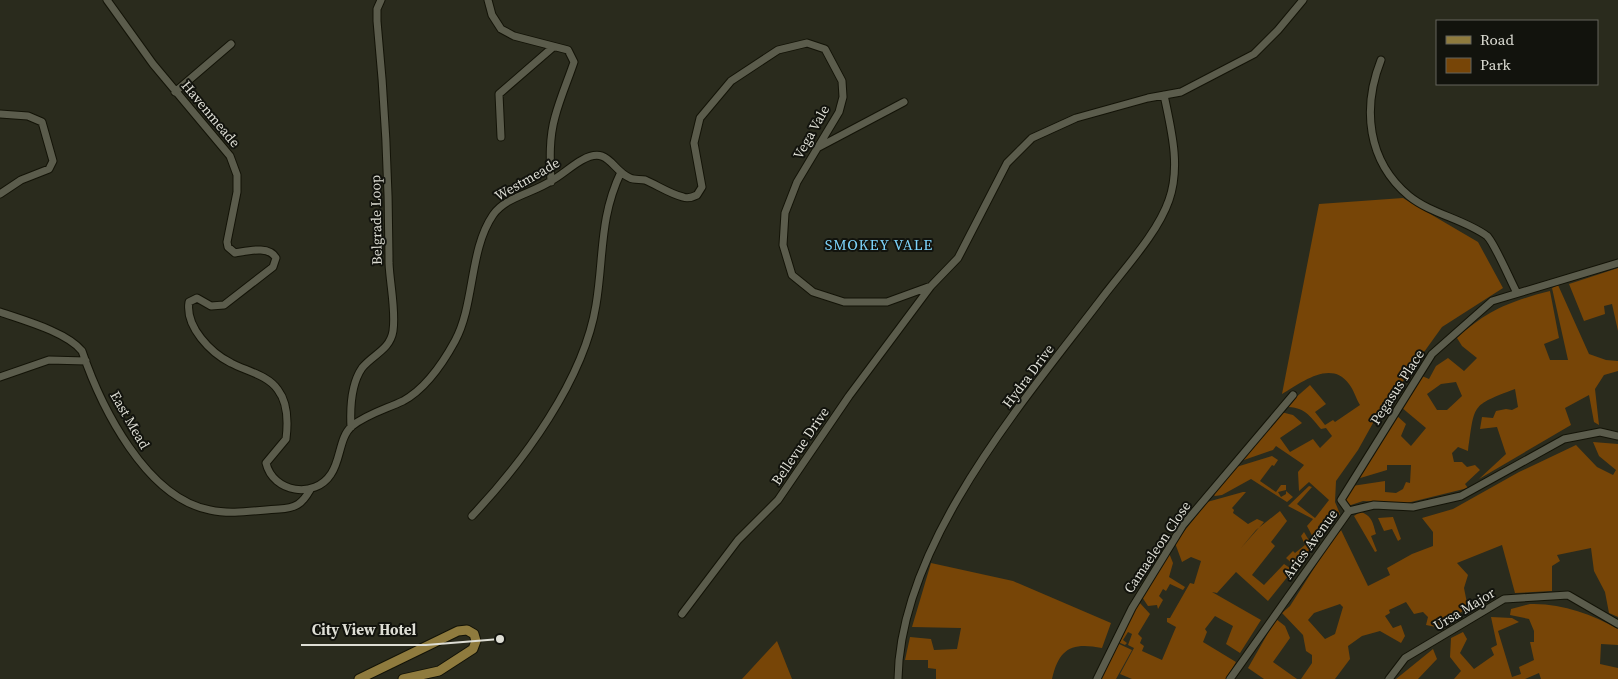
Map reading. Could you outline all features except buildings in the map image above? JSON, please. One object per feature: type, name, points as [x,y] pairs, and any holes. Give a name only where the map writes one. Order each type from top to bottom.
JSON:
[{"type":"main road","points":[[359,679],[458,631],[467,630],[474,634],[476,641],[473,649],[439,671],[403,679]]},
{"type":"street","name":"Havenmeade","points":[[107,0],[175,92],[227,149],[235,168],[237,192],[227,242],[228,247],[235,253],[260,250],[270,252],[276,258],[273,267],[224,306],[211,306],[201,300],[193,299],[189,302],[189,316],[198,333],[222,357],[268,380],[279,391],[286,408],[286,439],[282,446],[268,458],[267,467],[280,483],[292,489],[310,490]]},
{"type":"street","name":"Belgrade Loop","points":[[352,427],[350,408],[356,379],[363,367],[388,345],[393,330],[387,148],[377,21],[377,9],[381,0]]},
{"type":"street","points":[[488,0],[492,15],[501,29],[514,36],[552,48],[568,50],[574,62],[555,116],[550,148],[551,182]]},
{"type":"street","name":"Bellevue Drive","points":[[682,614],[738,540],[778,500],[849,396],[931,286],[958,258],[1007,162],[1032,138],[1076,118],[1181,92],[1254,54],[1278,30],[1303,0]]},
{"type":"street","name":"Vega Vale","points":[[621,172],[631,179],[642,179],[683,198],[697,195],[702,187],[694,143],[700,118],[730,81],[778,50],[807,43],[825,49],[842,81],[843,97],[838,112],[797,182],[785,213],[783,246],[792,275],[813,292],[844,302],[887,302],[931,286]]},
{"type":"street","points":[[175,92],[231,44]]},
{"type":"street","points":[[501,137],[499,94],[552,48]]},
{"type":"street","points":[[1381,60],[1372,83],[1369,116],[1372,137],[1389,174],[1409,196],[1488,237],[1517,293]]},
{"type":"street","name":"Hydra Drive","points":[[898,679],[905,626],[915,591],[932,547],[962,493],[1024,400],[1151,233],[1169,200],[1175,175],[1173,139],[1164,95]]},
{"type":"street","points":[[818,147],[904,102]]},
{"type":"street","points":[[0,114],[28,116],[42,122],[53,161],[49,169],[21,180],[0,194]]},
{"type":"street","name":"Westmeade","points":[[352,427],[378,411],[404,400],[422,386],[440,366],[456,340],[483,235],[493,214],[505,204],[551,182],[582,160],[594,155],[605,157],[621,172]]},
{"type":"street","points":[[472,516],[496,490],[529,448],[560,398],[576,365],[592,325],[606,212],[621,172]]},
{"type":"street","name":"Pegasus Place","points":[[1349,511],[1341,500],[1432,354],[1492,301],[1618,263]]},
{"type":"street","name":"East Mead","points":[[0,312],[54,332],[77,345],[86,361],[109,416],[124,441],[150,472],[170,490],[188,501],[210,510],[291,508],[302,503],[310,490]]},
{"type":"street","points":[[0,376],[49,360],[86,361]]},
{"type":"street","name":"Camaeleon Close","points":[[1097,679],[1132,608],[1183,525],[1293,395]]},
{"type":"street","points":[[310,490],[331,476],[346,436],[352,427]]},
{"type":"street","name":"Aries Avenue","points":[[1230,679],[1349,511],[1374,505],[1413,507],[1461,496],[1564,439],[1600,432],[1618,436]]},
{"type":"street","name":"Ursa Major","points":[[1389,679],[1405,658],[1504,599],[1568,595],[1618,624]]},
{"type":"green space","points":[[1403,198],[1478,242],[1503,288],[1442,327],[1373,423],[1358,450],[1336,481],[1335,502],[1340,514],[1316,543],[1307,526],[1313,519],[1288,506],[1309,486],[1312,487],[1297,504],[1315,518],[1329,500],[1309,482],[1299,491],[1298,472],[1304,465],[1276,446],[1273,450],[1241,461],[1281,412],[1293,415],[1302,423],[1280,438],[1290,452],[1313,439],[1320,448],[1332,436],[1326,428],[1321,429],[1302,410],[1285,407],[1310,385],[1326,404],[1315,412],[1325,425],[1333,420],[1335,422],[1360,405],[1349,384],[1342,377],[1334,373],[1325,373],[1307,379],[1282,394],[1319,204]]},
{"type":"green space","points":[[1618,268],[1618,331],[1612,304],[1604,306],[1605,314],[1584,321],[1569,284]]},
{"type":"green space","points":[[1558,285],[1589,354],[1606,360],[1618,361],[1618,371],[1604,375],[1595,389],[1599,425],[1594,422],[1589,395],[1565,408],[1571,425],[1479,479],[1506,454],[1497,427],[1480,429],[1482,417],[1493,418],[1496,411],[1512,410],[1518,407],[1515,389],[1490,399],[1477,409],[1472,424],[1468,451],[1458,447],[1452,453],[1454,462],[1462,462],[1467,467],[1475,465],[1480,470],[1465,484],[1468,488],[1407,503],[1363,501],[1348,506],[1345,499],[1352,486],[1385,481],[1385,492],[1396,493],[1403,489],[1406,482],[1410,483],[1411,465],[1387,465],[1387,470],[1357,479],[1396,415],[1406,424],[1401,436],[1411,446],[1426,428],[1401,407],[1422,376],[1429,379],[1436,366],[1448,358],[1464,371],[1477,358],[1462,346],[1457,338],[1489,313],[1511,303],[1550,291],[1559,338],[1544,344],[1550,360],[1568,360],[1552,288]],"holes":[[[1456,382],[1462,396],[1447,410],[1437,410],[1427,394],[1441,384]]]},
{"type":"green space","points":[[1593,442],[1618,444],[1618,617],[1609,613],[1605,592],[1594,571],[1591,548],[1557,555],[1560,561],[1552,566],[1552,591],[1515,593],[1502,545],[1457,563],[1468,575],[1464,588],[1468,608],[1436,627],[1426,625],[1428,617],[1423,612],[1414,614],[1406,602],[1389,610],[1390,613],[1385,616],[1393,628],[1401,625],[1405,636],[1401,643],[1380,631],[1362,636],[1348,646],[1350,659],[1335,679],[1301,679],[1312,663],[1312,655],[1306,651],[1303,635],[1282,613],[1290,606],[1332,540],[1341,530],[1368,586],[1390,575],[1387,568],[1412,554],[1433,546],[1433,532],[1422,518],[1453,509],[1519,472],[1576,445],[1597,467],[1613,475],[1616,470],[1599,456]],"holes":[[[1340,604],[1343,607],[1335,634],[1325,639],[1308,620],[1314,613]]]},
{"type":"green space","points":[[1272,456],[1278,460],[1260,481],[1276,492],[1281,485],[1286,485],[1286,490],[1278,492],[1281,497],[1286,494],[1286,491],[1293,497],[1287,502],[1251,479],[1222,495],[1215,496],[1212,493],[1233,468]]},
{"type":"green space","points":[[1246,492],[1232,508],[1234,510],[1233,513],[1248,524],[1257,519],[1264,522],[1259,528],[1280,511],[1287,521],[1271,542],[1275,546],[1252,575],[1264,585],[1284,564],[1293,570],[1268,601],[1236,572],[1217,593],[1212,592],[1261,620],[1240,653],[1226,644],[1233,626],[1215,616],[1205,629],[1207,632],[1203,642],[1236,662],[1226,679],[1132,679],[1120,674],[1134,648],[1128,645],[1132,634],[1128,632],[1123,640],[1127,643],[1125,645],[1118,642],[1139,602],[1150,614],[1138,634],[1142,638],[1140,643],[1144,646],[1142,651],[1162,660],[1176,627],[1167,622],[1167,618],[1170,618],[1190,583],[1194,584],[1201,561],[1191,557],[1182,562],[1175,543],[1207,502]]},
{"type":"green space","points":[[1360,512],[1370,517],[1373,523],[1376,534],[1371,536],[1377,551],[1375,552],[1354,516]]},
{"type":"green space","points":[[1393,517],[1401,539],[1398,541],[1392,529],[1384,531],[1378,518]]},
{"type":"green space","points":[[1304,532],[1313,547],[1296,567],[1286,558],[1293,551],[1295,553],[1305,545],[1301,536]]},
{"type":"green space","points":[[1169,553],[1173,563],[1169,577],[1185,587],[1183,590],[1170,584],[1166,591],[1163,589],[1159,596],[1163,600],[1158,609],[1157,605],[1148,606],[1142,597]]},
{"type":"green space","points":[[931,563],[1013,581],[1111,623],[1102,648],[1083,646],[1068,650],[1059,660],[1052,679],[936,679],[936,669],[928,668],[928,660],[905,660],[910,637],[931,639],[934,650],[957,649],[961,628],[912,627]]},
{"type":"green space","points":[[1530,604],[1553,605],[1576,610],[1618,629],[1618,645],[1601,644],[1600,664],[1618,668],[1618,679],[1541,679],[1539,673],[1525,679],[1454,679],[1461,671],[1450,657],[1451,638],[1463,632],[1467,639],[1460,653],[1474,669],[1494,655],[1491,648],[1497,645],[1491,617],[1512,618],[1519,622],[1498,631],[1512,677],[1521,674],[1519,667],[1534,660],[1530,642],[1534,642],[1534,631],[1529,619],[1510,615],[1511,609]]},
{"type":"green space","points":[[1276,619],[1285,626],[1290,638],[1273,662],[1297,679],[1264,679],[1248,668]]},
{"type":"green space","points":[[777,641],[792,679],[742,679]]},
{"type":"green space","points":[[1117,643],[1132,650],[1116,679],[1101,679]]},
{"type":"green space","points":[[1433,649],[1437,659],[1418,679],[1396,679]]},
{"type":"place","name":"City View Hotel","points":[[500,639]]},
{"type":"district","name":"SMOKEY VALE","points":[[879,244]]}]
